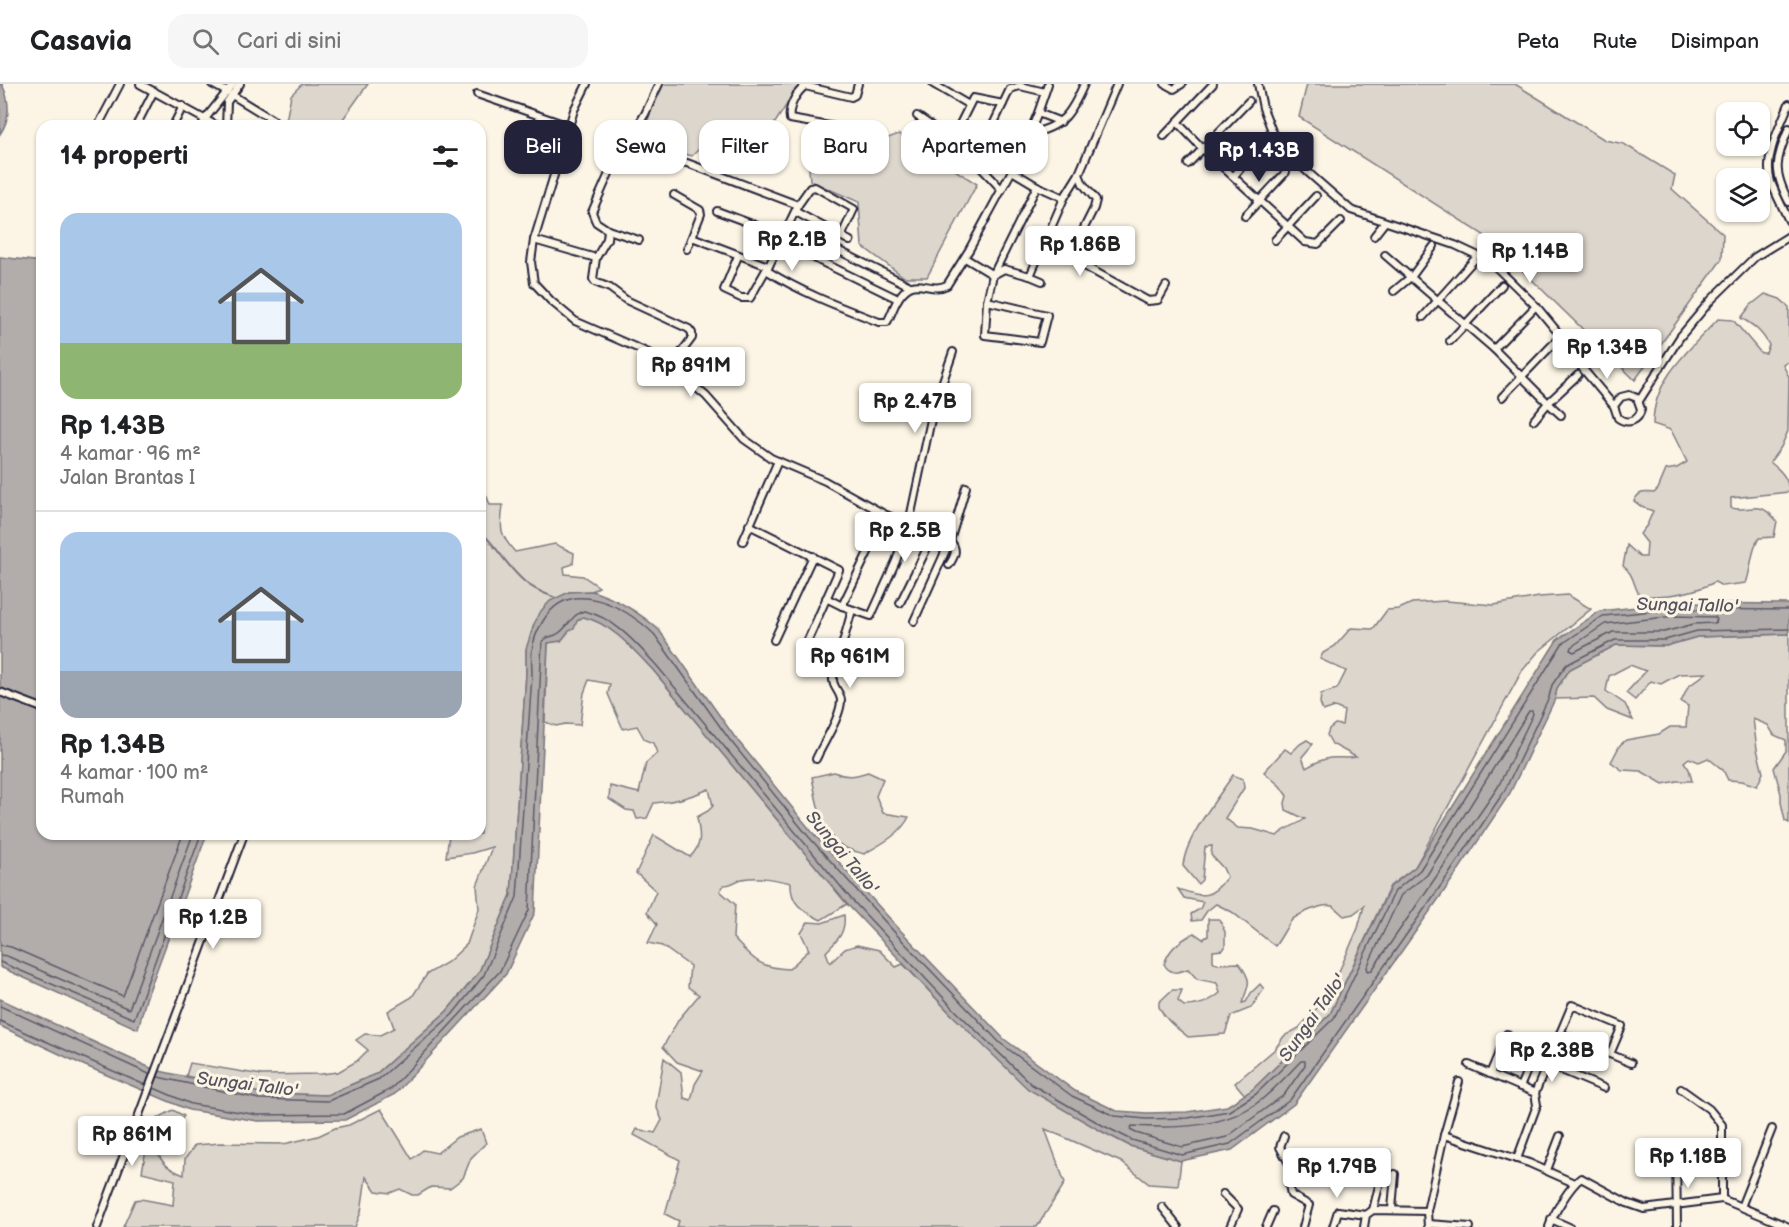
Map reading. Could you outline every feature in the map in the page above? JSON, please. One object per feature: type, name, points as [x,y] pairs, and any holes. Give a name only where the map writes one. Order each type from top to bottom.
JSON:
[{"type":"street","points":[[101,120],[120,84]]},
{"type":"street","points":[[140,84],[183,106],[199,120]]},
{"type":"street","points":[[212,84],[273,120]]},
{"type":"street","points":[[226,120],[226,108],[233,84]]},
{"type":"street","points":[[206,120],[240,84]]},
{"type":"street","points":[[571,120],[587,84]]},
{"type":"street","points":[[641,120],[659,84]]},
{"type":"street","points":[[801,121],[790,119],[789,111],[798,91],[805,85],[851,97],[855,95],[858,84]]},
{"type":"street","points":[[933,84],[969,105]]},
{"type":"street","points":[[1035,120],[1048,84]]},
{"type":"street","points":[[1048,130],[1061,122],[1071,110],[1084,84]]},
{"type":"street","points":[[1030,276],[1064,198],[1079,174],[1117,84]]},
{"type":"street","points":[[1165,84],[1174,89],[1182,84]]},
{"type":"street","points":[[1164,136],[1213,84]]},
{"type":"street","points":[[1258,84],[1263,108],[1272,131],[1295,160],[1351,210],[1455,245],[1487,260],[1536,306],[1614,406],[1618,417],[1629,422],[1639,416],[1641,409],[1639,401],[1633,396],[1625,395],[1618,399],[1614,406]]},
{"type":"street","points":[[995,120],[1008,92],[1014,87],[1030,87],[1044,92]]},
{"type":"street","points":[[139,120],[154,91]]},
{"type":"street","points":[[477,94],[552,120]]},
{"type":"street","points":[[962,120],[975,97],[1003,104]]},
{"type":"street","points":[[1188,164],[1249,101]]},
{"type":"street","points":[[1789,104],[1778,131],[1769,166],[1771,183],[1789,221]]},
{"type":"street","points":[[176,120],[183,106]]},
{"type":"street","points":[[1038,113],[1061,122]]},
{"type":"street","points":[[917,116],[923,120]]},
{"type":"street","points":[[1177,122],[1203,149],[1305,242],[1316,245],[1323,241],[1341,221]]},
{"type":"street","points":[[1789,128],[1779,155],[1777,170],[1779,182],[1789,202]]},
{"type":"street","points":[[1234,176],[1272,131]]},
{"type":"street","points":[[687,163],[724,175],[797,209],[850,241]]},
{"type":"street","points":[[1245,216],[1286,172]]},
{"type":"street","points":[[554,174],[534,240],[531,262],[531,274],[539,290],[575,321],[651,354],[671,366],[700,391],[744,438],[764,454],[825,481],[886,515],[950,541],[955,551],[950,566]]},
{"type":"street","points":[[609,174],[592,212],[596,222],[608,230],[639,240]]},
{"type":"street","points":[[988,174],[1001,189]]},
{"type":"street","points":[[692,237],[767,268],[791,286],[824,301],[879,322],[887,322],[898,299],[910,286],[916,284],[944,287],[965,258],[1010,174]]},
{"type":"street","points":[[1017,174],[1064,198]]},
{"type":"street","points":[[1079,174],[1096,202],[1074,248],[1073,253],[1079,263],[1148,301],[1158,300],[1166,286]]},
{"type":"street","points":[[987,301],[1047,315],[1040,342],[985,335],[987,301],[993,274],[1037,186]]},
{"type":"street","points":[[738,256],[721,289],[741,298],[750,298],[797,209],[810,188],[815,187],[854,209],[841,237]]},
{"type":"street","points":[[674,195],[700,210],[701,214],[687,249]]},
{"type":"street","points":[[1275,240],[1316,196]]},
{"type":"street","points":[[717,212],[783,238],[822,262],[898,299]]},
{"type":"street","points":[[1374,237],[1385,222]]},
{"type":"street","points":[[789,226],[910,286]]},
{"type":"street","points":[[1639,401],[1680,337],[1711,300],[1755,257],[1789,234],[1789,227]]},
{"type":"street","points":[[608,230],[607,239],[596,258],[593,279],[626,300],[689,329],[692,338],[671,366]]},
{"type":"street","points":[[534,240],[596,258]]},
{"type":"street","points":[[1394,291],[1412,276],[1434,246]]},
{"type":"street","points":[[1385,255],[1412,276],[1494,350],[1561,415]]},
{"type":"street","points":[[965,258],[993,274],[1004,270],[1042,281]]},
{"type":"street","points":[[1423,318],[1474,260]]},
{"type":"street","points":[[1450,341],[1502,285]]},
{"type":"street","points":[[1494,350],[1536,306]]},
{"type":"street","points":[[1502,398],[1557,340]]},
{"type":"street","points":[[826,598],[852,610],[873,615],[909,523],[933,410],[952,352]]},
{"type":"street","points":[[1534,420],[1548,403],[1578,375]]},
{"type":"street","points":[[742,541],[778,461]]},
{"type":"street","points":[[914,621],[950,541],[966,487]]},
{"type":"street","points":[[842,606],[886,515]]},
{"type":"street","points":[[749,525],[839,570],[800,660]]},
{"type":"street","points":[[900,603],[934,534]]},
{"type":"street","points":[[774,640],[813,556]]},
{"type":"street","points":[[816,759],[837,718],[841,699],[833,685],[833,678],[852,610]]},
{"type":"street","points":[[0,692],[36,706]]},
{"type":"street","points":[[97,1227],[242,840]]},
{"type":"street","points":[[1517,1159],[1536,1105],[1535,1093],[1572,1005],[1622,1026],[1610,1054]]},
{"type":"street","points":[[1560,1033],[1631,1063]]},
{"type":"street","points":[[1490,1074],[1507,1034]]},
{"type":"street","points":[[1520,1087],[1536,1049]]},
{"type":"street","points":[[1547,1064],[1604,1088]]},
{"type":"street","points":[[1469,1065],[1535,1093]]},
{"type":"street","points":[[1459,1082],[1427,1211],[1428,1226],[1470,1227]]},
{"type":"street","points":[[1681,1089],[1709,1109],[1722,1125],[1722,1199]]},
{"type":"street","points":[[1741,1207],[1772,1129]]},
{"type":"street","points":[[1444,1135],[1517,1159],[1576,1182]]},
{"type":"street","points":[[1284,1136],[1280,1147],[1291,1167],[1288,1184],[1291,1195],[1293,1198],[1308,1203],[1309,1208],[1303,1227]]},
{"type":"street","points":[[1547,1170],[1560,1136]]},
{"type":"street","points":[[1676,1151],[1677,1227]]},
{"type":"street","points":[[1373,1210],[1386,1154]]},
{"type":"street","points":[[1392,1209],[1395,1174]]},
{"type":"street","points":[[1549,1227],[1551,1219],[1576,1182],[1582,1178],[1627,1203],[1644,1209],[1722,1199],[1788,1227],[1789,1221]]},
{"type":"street","points":[[1223,1194],[1238,1209],[1230,1227]]},
{"type":"street","points":[[1162,1207],[1178,1227]]},
{"type":"street","points":[[1333,1227],[1338,1211],[1366,1215],[1373,1210],[1427,1211]]},
{"type":"street","points":[[1266,1227],[1273,1211]]},
{"type":"street","points":[[1364,1227],[1366,1215]]},
{"type":"street","points":[[1551,1219],[1569,1227]]},
{"type":"shaded area","points":[[302,84],[368,84],[342,120],[286,120],[291,95]]},
{"type":"shaded area","points":[[661,84],[800,84],[777,120],[699,120],[699,149],[692,156],[687,155],[687,120],[648,120]]},
{"type":"shaded area","points":[[1307,84],[1515,84],[1605,140],[1624,144],[1675,175],[1672,189],[1723,234],[1722,259],[1635,380],[1490,239],[1299,117]]},
{"type":"shaded area","points":[[901,135],[901,174],[961,174],[977,184],[927,277],[904,277],[862,246],[859,202],[810,181],[809,174],[889,174],[889,138]]},
{"type":"shaded area","points":[[1765,294],[1780,299],[1789,307],[1789,361],[1783,365],[1789,377],[1788,431],[1781,447],[1770,462],[1786,478],[1789,492],[1731,498],[1731,508],[1765,510],[1777,521],[1774,537],[1759,538],[1746,583],[1722,586],[1715,582],[1678,594],[1640,596],[1631,576],[1623,566],[1627,545],[1640,557],[1646,557],[1647,543],[1640,534],[1653,511],[1634,501],[1642,493],[1654,493],[1666,470],[1677,468],[1687,462],[1671,430],[1653,424],[1659,393],[1675,366],[1718,319],[1733,320],[1761,353],[1766,353],[1769,345],[1764,336],[1741,318],[1751,305]]},
{"type":"shaded area","points":[[486,496],[490,505],[503,505],[501,520],[503,535],[515,552],[555,544],[574,553],[573,564],[564,567],[565,574],[583,576],[599,587],[592,591],[569,592],[526,649],[511,895],[479,972],[447,1011],[376,1074],[327,1095],[260,1093],[186,1076],[190,1063],[262,1075],[338,1072],[357,1061],[368,1050],[356,1040],[365,1034],[380,1035],[394,1028],[388,1011],[412,997],[427,974],[448,962],[467,944],[479,909],[477,886],[492,847],[446,857],[448,840],[486,840]]},
{"type":"shaded area","points":[[1568,595],[1591,609],[1538,652],[1522,671],[1415,867],[1390,886],[1330,1014],[1245,1095],[1235,1083],[1275,1049],[1284,1036],[1299,1028],[1317,1008],[1337,976],[1358,928],[1364,906],[1353,914],[1344,916],[1328,905],[1304,912],[1291,921],[1275,946],[1232,912],[1216,904],[1201,920],[1192,921],[1191,914],[1200,909],[1203,902],[1184,898],[1178,889],[1206,895],[1216,890],[1227,877],[1223,868],[1211,855],[1212,846],[1205,847],[1202,880],[1198,884],[1183,866],[1195,831],[1233,775],[1243,779],[1244,788],[1225,818],[1238,828],[1253,829],[1277,836],[1305,819],[1286,810],[1287,796],[1280,786],[1264,772],[1285,749],[1291,753],[1307,740],[1313,744],[1302,757],[1306,768],[1327,759],[1356,757],[1332,744],[1327,735],[1329,729],[1335,724],[1342,725],[1344,711],[1335,707],[1323,711],[1320,703],[1321,694],[1337,689],[1346,671],[1320,659],[1323,653],[1335,646],[1351,628],[1373,629],[1387,610],[1399,609],[1412,603],[1446,601],[1494,605],[1539,597]]},
{"type":"shaded area","points":[[583,616],[603,624],[653,670],[847,904],[821,920],[799,906],[793,897],[791,883],[754,878],[724,885],[720,891],[735,904],[733,938],[746,952],[757,961],[770,967],[789,969],[809,950],[801,933],[808,922],[822,923],[844,915],[844,926],[840,935],[826,952],[830,963],[845,949],[857,945],[879,950],[896,967],[903,964],[951,1014],[1099,1130],[1130,1146],[1181,1161],[1178,1186],[1149,1184],[1121,1162],[1045,1129],[1065,1183],[1037,1227],[677,1227],[679,1221],[665,1214],[680,1160],[634,1135],[637,1129],[655,1133],[662,1120],[656,1106],[664,1058],[681,1072],[684,1098],[691,1100],[695,1084],[703,1071],[677,1062],[663,1047],[679,1019],[699,995],[688,987],[690,966],[662,946],[648,943],[657,924],[647,912],[656,891],[636,873],[654,835],[690,857],[699,843],[697,817],[713,806],[709,789],[682,799],[654,803],[647,818],[637,819],[634,811],[626,810],[609,799],[610,786],[639,793],[646,763],[657,753],[653,743],[645,740],[637,726],[623,729],[608,694],[610,684],[589,680],[584,693],[580,725],[556,726],[545,722],[548,643],[561,640]]},
{"type":"shaded area","points":[[1789,634],[1789,823],[1785,821],[1774,768],[1786,751],[1786,740],[1774,735],[1768,725],[1753,719],[1763,773],[1757,786],[1742,781],[1728,780],[1723,770],[1708,758],[1699,762],[1689,758],[1684,762],[1689,769],[1692,781],[1663,784],[1641,771],[1622,770],[1611,762],[1620,745],[1626,740],[1659,734],[1670,727],[1686,727],[1688,706],[1681,702],[1688,687],[1706,673],[1679,674],[1661,684],[1651,681],[1635,700],[1626,693],[1646,671],[1630,665],[1609,676],[1606,691],[1625,704],[1633,720],[1607,710],[1594,698],[1555,699],[1557,688],[1570,669],[1616,645],[1666,646],[1697,637]]},
{"type":"shaded area","points":[[834,772],[851,776],[868,772],[883,779],[876,796],[883,813],[909,817],[901,829],[890,839],[864,854],[837,843],[825,827],[821,817],[812,777]]},
{"type":"shaded area","points":[[1208,919],[1219,919],[1225,932],[1225,947],[1223,950],[1213,951],[1213,961],[1217,964],[1239,963],[1248,978],[1248,986],[1242,1003],[1246,1002],[1260,984],[1264,989],[1251,1008],[1231,1016],[1225,1034],[1188,1037],[1165,1016],[1159,1007],[1159,1002],[1172,990],[1182,990],[1178,1001],[1184,1006],[1204,1003],[1220,993],[1217,983],[1197,979],[1188,969],[1171,971],[1164,964],[1172,949],[1184,939],[1194,933],[1203,939],[1208,936]]},
{"type":"shaded area","points":[[381,1109],[412,1159],[423,1150],[437,1153],[457,1137],[481,1129],[486,1143],[471,1158],[463,1178],[450,1188],[431,1187],[418,1195],[412,1195],[400,1189],[390,1193],[376,1191],[366,1177],[361,1212],[355,1227],[123,1227],[135,1200],[173,1205],[175,1180],[142,1172],[146,1149],[158,1118],[173,1110],[184,1116],[157,1150],[167,1166],[184,1175],[185,1159],[195,1145],[284,1144],[318,1136],[335,1128],[349,1125]]},
{"type":"water","points":[[0,84],[5,90],[8,116],[0,134]]},
{"type":"water","points":[[0,257],[36,261],[36,840],[205,840],[146,999],[138,1029],[0,967]]},
{"type":"water","name":"Sungai Tallo'","points":[[592,591],[627,607],[644,617],[659,630],[734,736],[812,832],[901,931],[1004,1039],[1075,1091],[1117,1111],[1147,1113],[1187,1112],[1227,1106],[1252,1090],[1330,1014],[1391,886],[1415,867],[1557,640],[1600,611],[1674,603],[1789,604],[1789,634],[1697,637],[1666,646],[1616,645],[1570,669],[1557,688],[1555,699],[1510,793],[1454,877],[1294,1104],[1232,1150],[1181,1161],[1130,1146],[1028,1089],[951,1014],[847,904],[653,670],[612,631],[583,617],[561,641],[548,643],[535,912],[506,974],[395,1094],[345,1120],[258,1121],[189,1110],[81,1064],[0,1026],[0,999],[155,1070],[260,1093],[327,1095],[376,1074],[447,1011],[479,972],[511,895],[526,649],[534,624],[550,601],[569,592]]},
{"type":"waterway","points":[[486,537],[525,582],[536,590],[556,598]]}]
